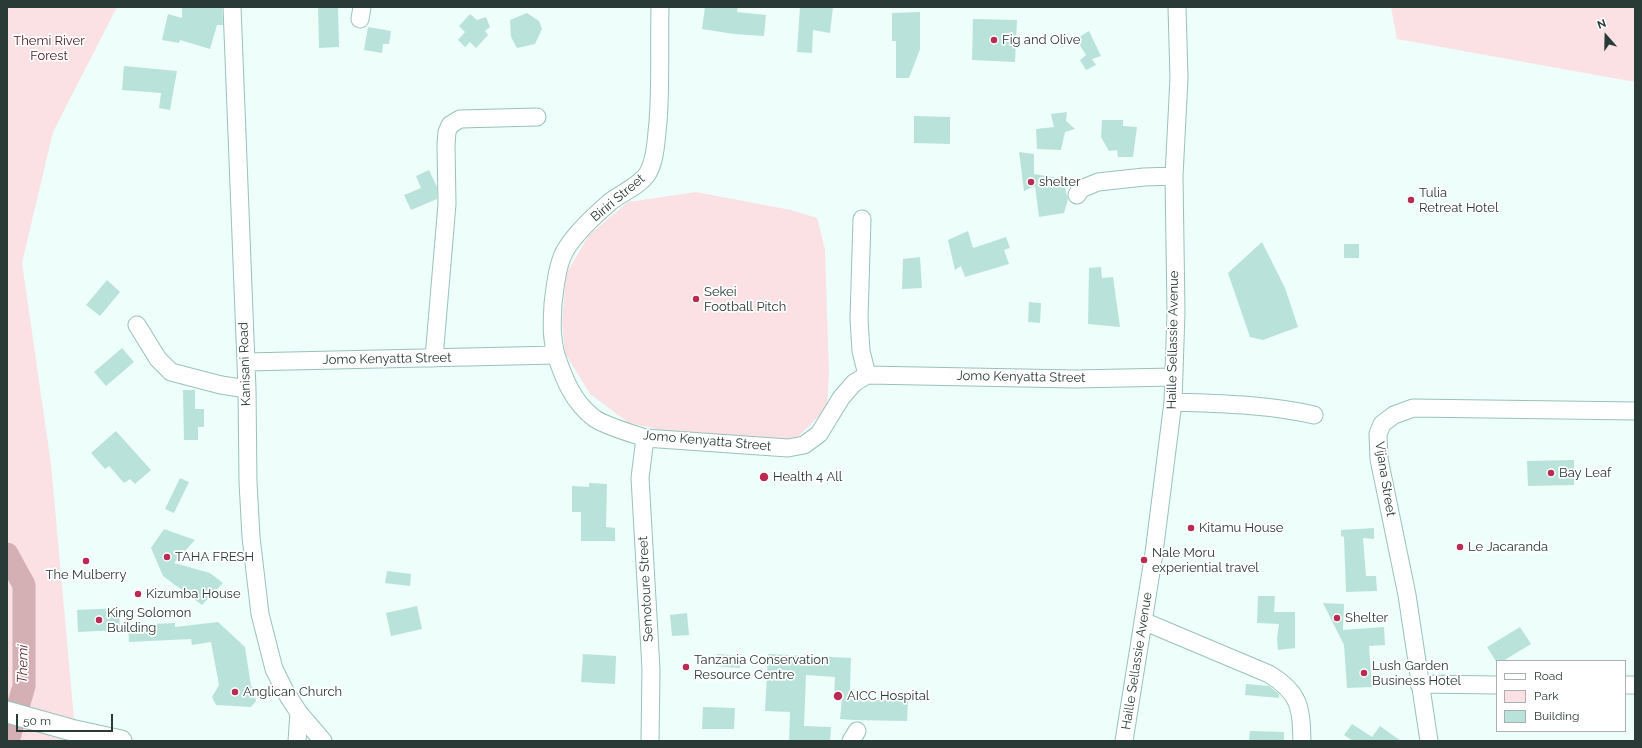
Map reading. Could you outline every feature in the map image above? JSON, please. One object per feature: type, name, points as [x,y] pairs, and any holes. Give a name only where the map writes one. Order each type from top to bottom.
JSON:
[{"type":"main road","points":[[12,714],[121,741]]},
{"type":"street","name":"Kanisani Road","points":[[232,7],[247,389],[248,482],[251,537],[260,614],[274,669],[285,691],[299,712],[323,741]]},
{"type":"street","name":"Biriri Street","points":[[556,355],[552,338],[552,320],[555,280],[562,256],[595,214],[619,195],[636,185],[648,173],[656,147],[660,95],[660,7]]},
{"type":"street","name":"Haille Sellassie Avenue","points":[[1124,741],[1154,553],[1173,402],[1176,312],[1174,176],[1179,78],[1177,7]]},
{"type":"street","points":[[434,358],[447,204],[446,144],[447,132],[450,124],[460,119],[537,117]]},
{"type":"street","points":[[1077,195],[1081,189],[1088,184],[1098,182],[1144,177],[1174,176]]},
{"type":"street","points":[[862,219],[859,318],[861,351],[867,375]]},
{"type":"street","points":[[137,325],[158,360],[171,372],[221,385],[247,389]]},
{"type":"street","name":"Jomo Kenyatta Street","points":[[246,362],[556,355],[566,383],[578,402],[594,418],[624,431],[645,438],[788,448],[804,445],[819,434],[841,398],[854,383],[867,375],[1074,379],[1174,377]]},
{"type":"street","points":[[1173,402],[1286,408],[1314,414]]},
{"type":"street","name":"Vijana Street","points":[[1429,741],[1419,684],[1407,595],[1379,458],[1378,434],[1382,424],[1394,415],[1413,408],[1635,411]]},
{"type":"street","name":"Semotoure Street","points":[[645,438],[640,478],[651,669],[650,741]]},
{"type":"street","points":[[1143,621],[1269,674],[1284,683],[1295,697],[1300,710],[1302,741]]},
{"type":"street","points":[[1419,684],[1496,685]]},
{"type":"street","points":[[298,741],[299,712]]},
{"type":"green space","name":"Themi River Forest","points":[[7,7],[117,7],[53,132],[22,263],[51,464],[76,741],[7,741]]},
{"type":"green space","points":[[1391,7],[1635,7],[1635,82],[1397,39]]},
{"type":"green space","name":"Sekei Football Pitch","points":[[696,192],[791,210],[817,218],[825,249],[829,374],[827,408],[795,440],[680,434],[629,423],[590,394],[565,353],[562,323],[566,274],[589,235],[628,202]]},
{"type":"building","points":[[182,7],[222,7],[223,25],[217,25],[210,49],[180,40],[179,43],[162,40],[168,14],[182,18]]},
{"type":"building","points":[[318,7],[338,7],[339,47],[319,48]]},
{"type":"building","points":[[705,7],[738,7],[737,12],[766,15],[764,36],[734,34],[702,29]]},
{"type":"building","points":[[800,7],[833,7],[830,33],[813,30],[812,53],[797,52]]},
{"type":"building","points":[[920,12],[920,49],[909,78],[896,78],[896,41],[892,41],[892,13]]},
{"type":"building","points":[[527,13],[539,21],[542,29],[535,44],[517,48],[511,37],[510,20]]},
{"type":"building","points":[[470,14],[477,20],[486,17],[490,27],[485,31],[488,35],[476,48],[470,42],[465,47],[458,40],[465,32],[459,26]]},
{"type":"building","name":"Fig and Olive","points":[[973,19],[1017,20],[1015,62],[972,60]]},
{"type":"building","points":[[368,27],[391,31],[389,44],[383,44],[382,53],[364,50]]},
{"type":"building","points":[[1089,31],[1101,56],[1092,59],[1096,65],[1086,70],[1080,60],[1086,55],[1076,39]]},
{"type":"building","points":[[124,66],[177,71],[170,110],[159,108],[161,93],[122,90]]},
{"type":"building","points":[[1067,112],[1066,121],[1075,129],[1065,132],[1061,150],[1037,149],[1036,129],[1054,127],[1051,114]]},
{"type":"building","points":[[914,116],[950,117],[950,144],[914,143]]},
{"type":"building","points":[[1102,120],[1123,120],[1123,126],[1137,127],[1133,157],[1118,157],[1117,150],[1109,151],[1101,137]]},
{"type":"building","name":"shelter","points":[[1019,152],[1034,154],[1034,174],[1058,178],[1058,186],[1064,185],[1068,199],[1064,213],[1039,217],[1035,186],[1024,191]]},
{"type":"building","points":[[429,170],[437,187],[437,199],[411,210],[404,195],[421,188],[416,176]]},
{"type":"building","points":[[968,231],[973,248],[1006,237],[1010,248],[1004,250],[1009,264],[965,277],[961,266],[955,270],[948,240]]},
{"type":"building","points":[[1262,242],[1285,288],[1298,327],[1263,340],[1250,337],[1228,273]]},
{"type":"building","points":[[1344,244],[1359,244],[1359,258],[1344,258]]},
{"type":"building","points":[[920,257],[922,288],[902,289],[903,259]]},
{"type":"building","points":[[1101,267],[1102,278],[1113,277],[1120,327],[1088,324],[1089,268]]},
{"type":"building","points":[[107,280],[120,292],[100,316],[86,305]]},
{"type":"building","points":[[1029,302],[1041,303],[1040,323],[1028,322]]},
{"type":"building","points":[[122,348],[134,362],[106,386],[94,372]]},
{"type":"building","points":[[183,390],[195,390],[195,409],[204,409],[204,427],[198,427],[198,440],[184,440]]},
{"type":"building","points":[[116,431],[151,470],[135,484],[130,479],[124,483],[109,466],[105,469],[91,453]]},
{"type":"building","name":"Bay Leaf","points":[[1574,460],[1574,485],[1528,486],[1527,461]]},
{"type":"building","points":[[180,478],[189,482],[174,513],[165,509]]},
{"type":"building","points":[[589,483],[607,484],[606,527],[615,528],[615,541],[581,541],[581,512],[572,512],[572,486],[589,487]]},
{"type":"building","points":[[1374,528],[1374,539],[1363,538],[1366,576],[1376,576],[1377,591],[1346,592],[1344,537],[1341,536],[1341,530]]},
{"type":"building","points":[[164,529],[195,540],[174,563],[210,573],[223,583],[202,605],[163,576],[151,548]]},
{"type":"building","points":[[387,571],[411,574],[410,586],[385,583]]},
{"type":"building","points":[[1258,596],[1275,596],[1274,612],[1295,612],[1295,648],[1278,650],[1277,639],[1279,624],[1257,623]]},
{"type":"building","points":[[1323,603],[1344,604],[1343,630],[1384,627],[1385,645],[1369,646],[1372,687],[1347,688],[1344,645]]},
{"type":"building","points":[[417,606],[422,629],[391,636],[386,613]]},
{"type":"building","name":"King Solomon Building","points":[[119,608],[120,630],[78,632],[77,610]]},
{"type":"building","points":[[687,613],[689,635],[672,636],[670,615]]},
{"type":"building","points":[[218,622],[245,647],[251,686],[253,687],[256,701],[251,707],[216,705],[212,697],[219,685],[211,642],[192,645],[191,639],[129,642],[128,625],[175,623],[175,627]]},
{"type":"building","points":[[1520,627],[1531,644],[1505,660],[1496,660],[1496,661],[1487,647]]},
{"type":"building","points":[[583,654],[616,656],[615,684],[581,682]]},
{"type":"building","points":[[717,654],[741,656],[740,668],[716,666]]},
{"type":"building","points":[[768,654],[851,658],[850,689],[853,689],[852,700],[908,700],[907,721],[840,719],[842,699],[834,699],[835,677],[806,675],[804,726],[831,727],[830,741],[789,741],[790,712],[765,711]]},
{"type":"building","points":[[1246,684],[1269,686],[1279,694],[1279,698],[1245,695]]},
{"type":"building","points":[[703,707],[735,708],[734,729],[702,729]]},
{"type":"building","points":[[1352,724],[1372,737],[1380,726],[1401,741],[1353,741],[1344,735]]},
{"type":"building","points":[[1250,731],[1284,732],[1284,741],[1249,741]]},
{"type":"waterway","name":"Themi","points":[[7,554],[24,585],[24,686],[8,741]]},
{"type":"place","name":"Fig and Olive","points":[[994,40]]},
{"type":"place","name":"shelter","points":[[1031,182]]},
{"type":"place","name":"Tulia Retreat Hotel","points":[[1411,200]]},
{"type":"place","name":"Sekei Football Pitch","points":[[696,299]]},
{"type":"place","name":"Bay Leaf","points":[[1551,473]]},
{"type":"place","name":"Health 4 All","points":[[764,477]]},
{"type":"place","name":"Kitamu House","points":[[1191,528]]},
{"type":"place","name":"Le Jacaranda","points":[[1460,547]]},
{"type":"place","name":"TAHA FRESH","points":[[167,557]]},
{"type":"place","name":"Nale Moru experiential travel","points":[[1144,560]]},
{"type":"place","name":"The Mulberry","points":[[86,561]]},
{"type":"place","name":"Kizumba House","points":[[138,594]]},
{"type":"place","name":"Shelter","points":[[1337,618]]},
{"type":"place","name":"King Solomon Building","points":[[99,620]]},
{"type":"place","name":"Tanzania Conservation Resource Centre","points":[[686,667]]},
{"type":"place","name":"Lush Garden Business Hotel","points":[[1364,673]]},
{"type":"place","name":"Anglican Church","points":[[235,692]]},
{"type":"place","name":"AICC Hospital","points":[[838,696]]}]
